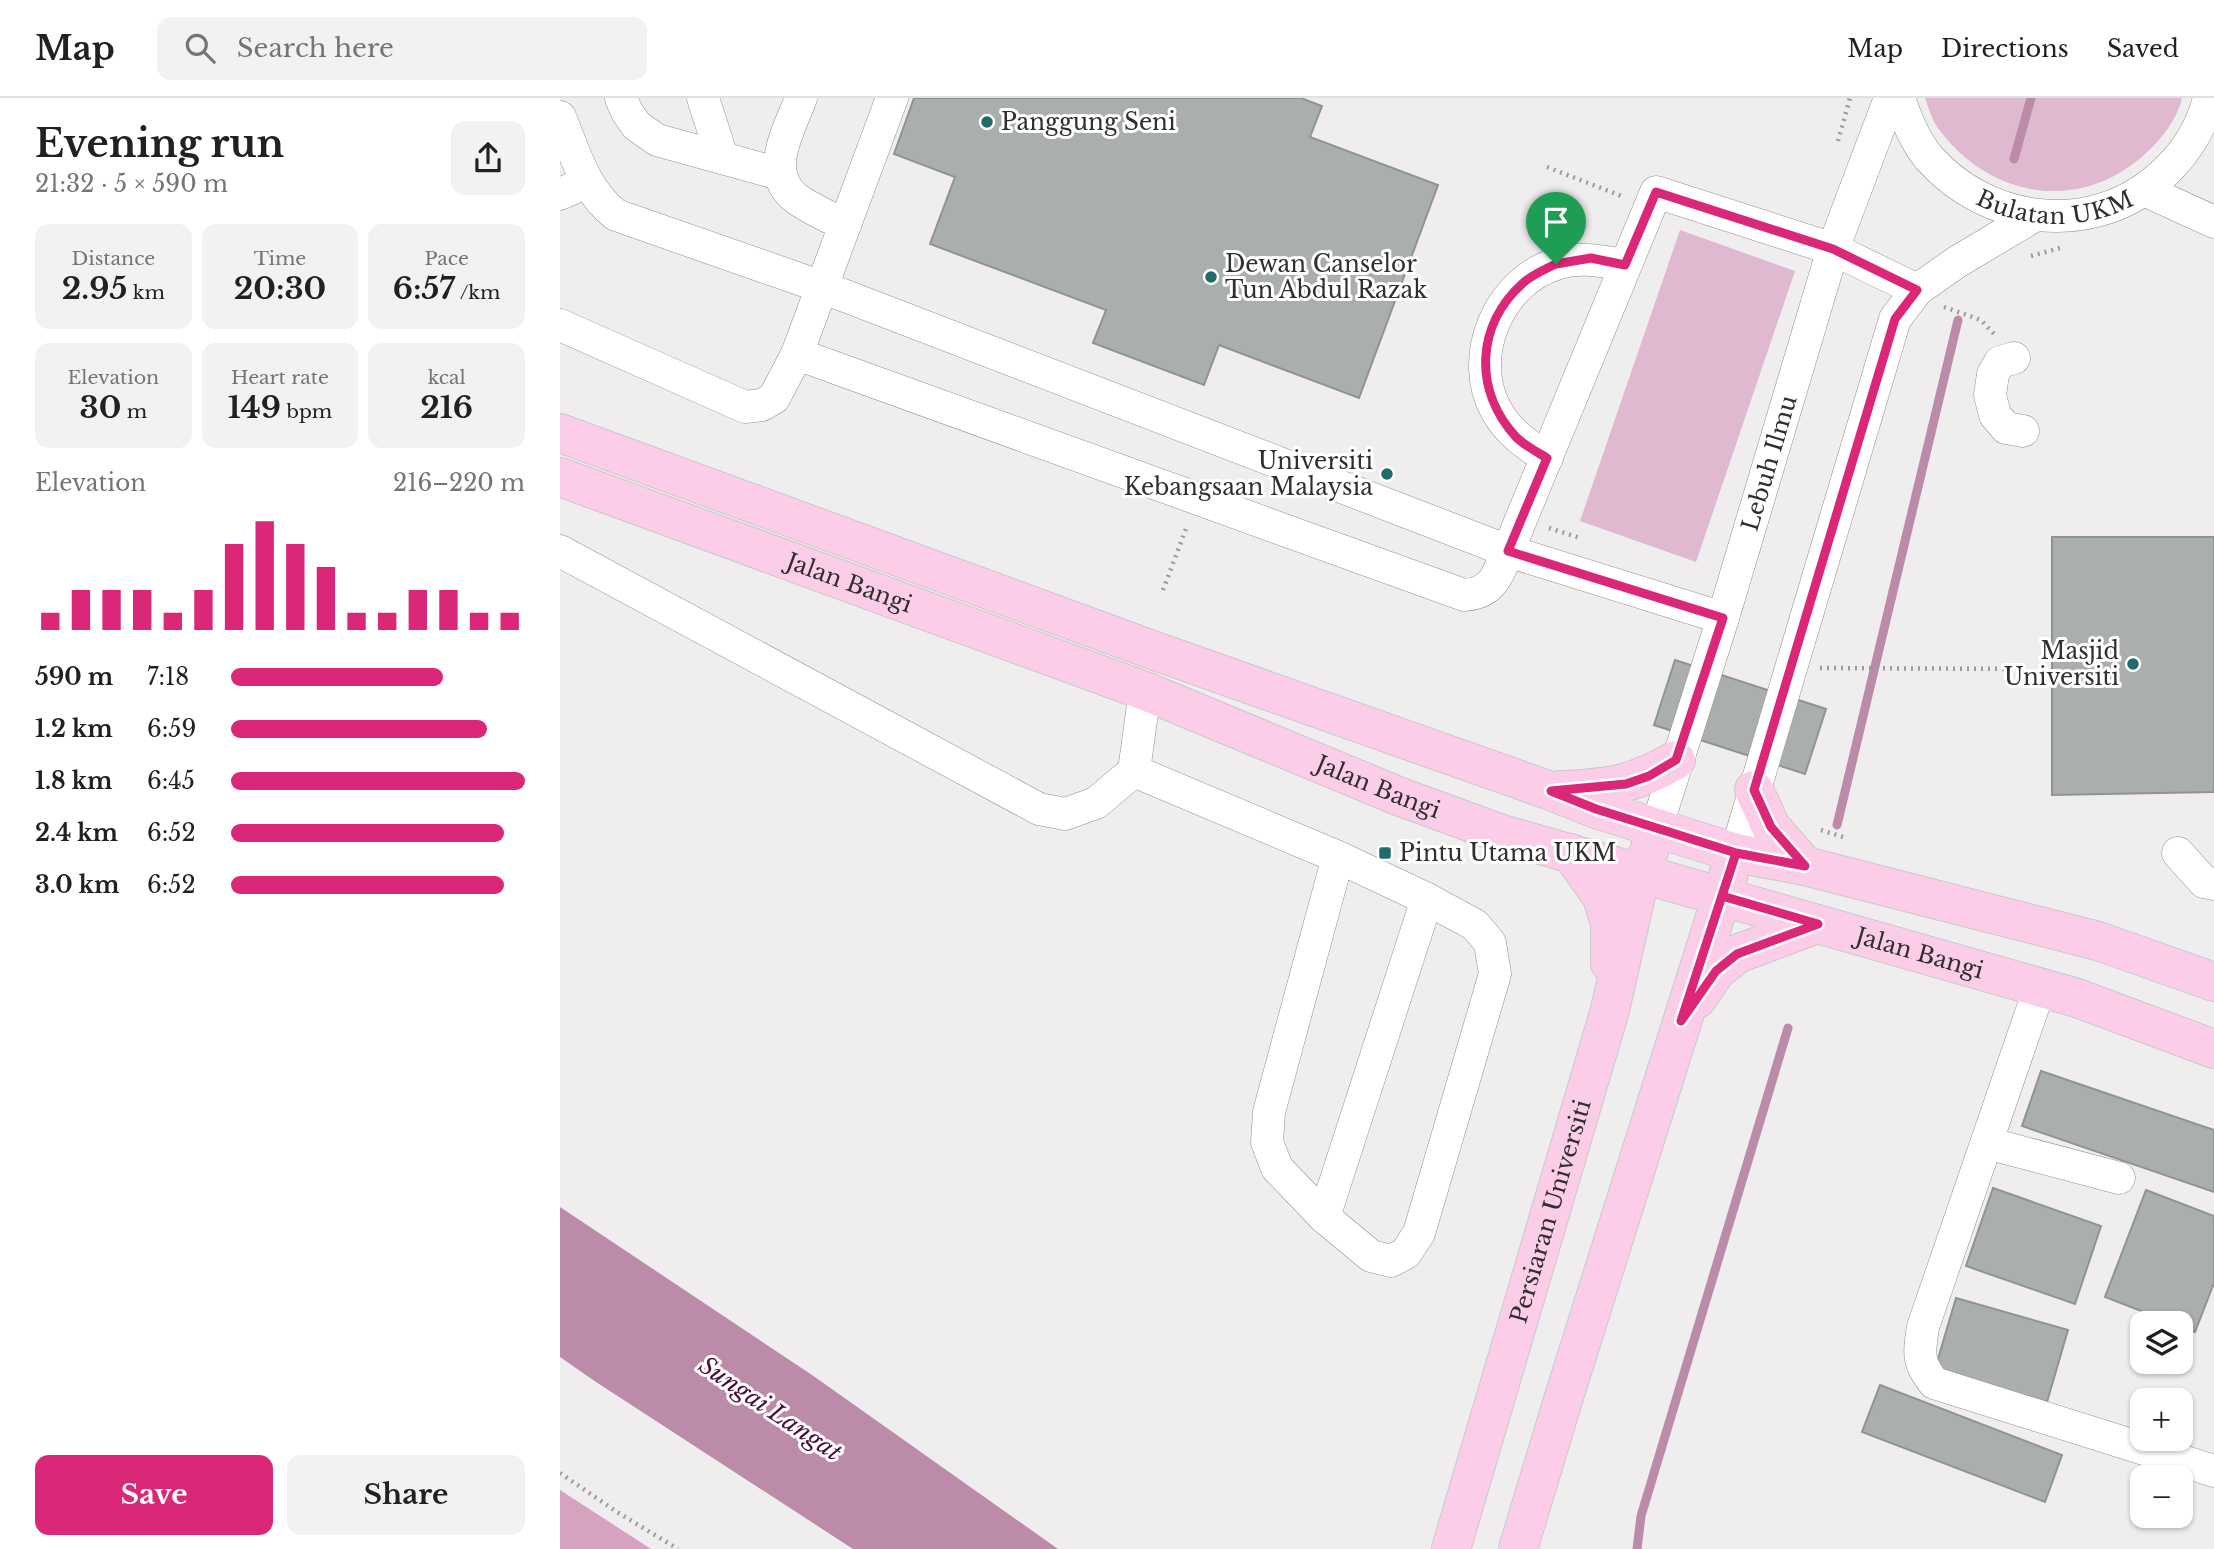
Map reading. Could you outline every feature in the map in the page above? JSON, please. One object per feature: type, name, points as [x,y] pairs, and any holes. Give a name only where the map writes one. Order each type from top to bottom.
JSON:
[{"type":"main road","name":"Jalan Bangi","points":[[560,433],[1145,647],[1656,829],[1736,853],[1805,866],[2098,941],[2214,982]]},
{"type":"main road","name":"Jalan Bangi","points":[[560,477],[1145,691],[1398,796],[1502,834],[2077,998],[2214,1049]]},
{"type":"main road","points":[[1551,791],[1626,784],[1649,776],[1676,760]]},
{"type":"main road","points":[[1754,790],[1771,827],[1805,866]]},
{"type":"main road","name":"Persiaran Universiti","points":[[1451,1549],[1610,1010],[1641,873],[1656,829]]},
{"type":"main road","points":[[1571,853],[1602,897],[1610,923],[1610,1010]]},
{"type":"main road","points":[[1518,1549],[1681,1021],[1736,853]]},
{"type":"main road","points":[[1681,1021],[1716,971],[1737,954],[1818,924]]},
{"type":"street","points":[[621,98],[637,125],[657,140],[780,174]]},
{"type":"street","points":[[703,98],[722,157]]},
{"type":"street","points":[[801,98],[779,157],[780,174],[787,189],[797,199],[845,225]]},
{"type":"street","points":[[560,325],[745,407],[762,405],[774,398],[797,354],[892,98]]},
{"type":"street","name":"Lebuh Ilmu","points":[[1656,829],[1723,618],[1833,249],[1890,98]]},
{"type":"street","name":"Bulatan UKM","points":[[1899,98],[1908,124],[1929,158],[1959,186],[1994,205],[2034,216],[2062,217],[2091,213],[2118,204],[2144,190],[2171,168],[2191,141],[2209,98]]},
{"type":"street","points":[[560,117],[573,188],[600,202],[616,215],[822,287],[1508,551],[1723,618]]},
{"type":"street","points":[[2144,190],[2214,222]]},
{"type":"street","points":[[797,354],[1464,595],[1480,594],[1494,582],[1656,192],[1833,249],[1917,290]]},
{"type":"street","points":[[1736,853],[1895,319],[1917,290],[1957,262],[2034,216]]},
{"type":"street","points":[[1547,458],[1517,438],[1496,410],[1485,375],[1487,340],[1501,307],[1525,281],[1556,264],[1591,258],[1625,265]]},
{"type":"street","points":[[2014,358],[2000,362],[1993,374],[1990,395],[1995,415],[2006,428],[2023,431]]},
{"type":"street","points":[[560,551],[1039,809],[1065,814],[1096,803],[1134,771],[1145,691]]},
{"type":"street","points":[[1134,771],[1338,858],[1427,899],[1475,925],[1490,943],[1495,974],[1419,1233],[1406,1253],[1391,1261],[1371,1256],[1324,1217],[1277,1168],[1267,1142],[1269,1112],[1338,858]]},
{"type":"street","points":[[2178,853],[2204,882],[2214,884]]},
{"type":"street","points":[[1324,1217],[1427,899]]},
{"type":"street","points":[[2040,988],[1923,1327],[1919,1355],[1923,1370],[1934,1383],[2214,1471]]},
{"type":"street","points":[[1987,1143],[2119,1178]]},
{"type":"path","points":[[1548,167],[1650,206]]},
{"type":"path","points":[[2020,261],[2068,246]]},
{"type":"path","points":[[1163,590],[1198,499]]},
{"type":"path","points":[[1522,519],[1584,540]]},
{"type":"path","points":[[1842,669],[2024,669]]},
{"type":"path","points":[[560,1473],[678,1549]]},
{"type":"shaded area","points":[[1925,98],[2182,98],[2167,130],[2144,155],[2119,173],[2092,185],[2065,191],[2037,190],[2011,184],[1985,172],[1962,154],[1941,132],[1933,120]]},
{"type":"shaded area","points":[[1680,230],[1795,271],[1696,562],[1580,521]]},
{"type":"shaded area","points":[[560,1490],[651,1549],[560,1549]]},
{"type":"water","name":"Sungai Langat","points":[[560,1207],[812,1375],[1058,1549],[853,1549],[596,1382],[560,1357]]},
{"type":"building","name":"Dewan Canselor Tun Abdul Razak","points":[[914,98],[1301,98],[1322,106],[1310,137],[1438,185],[1359,398],[1219,345],[1204,385],[1093,343],[1106,310],[930,244],[955,177],[894,154]]},
{"type":"building","name":"Masjid Universiti","points":[[2052,537],[2214,537],[2214,792],[2052,795]]},
{"type":"building","points":[[1675,660],[1826,709],[1805,774],[1654,725]]},
{"type":"building","points":[[2041,1071],[2214,1130],[2214,1192],[2022,1126]]},
{"type":"building","points":[[1993,1188],[2101,1226],[2075,1304],[1966,1266]]},
{"type":"building","points":[[2146,1190],[2214,1216],[2214,1283],[2195,1332],[2193,1311],[2141,1311],[2105,1297]]},
{"type":"building","points":[[1956,1298],[2068,1330],[2047,1402],[1935,1369]]},
{"type":"building","points":[[1880,1385],[2062,1455],[2045,1502],[1862,1432]]},
{"type":"waterway","points":[[2014,159],[2031,98]]},
{"type":"waterway","points":[[1837,825],[1958,320]]},
{"type":"waterway","points":[[1637,1549],[1641,1516],[1788,1028]]},
{"type":"place","name":"Panggung Seni","points":[[987,122]]},
{"type":"place","name":"Dewan Canselor Tun Abdul Razak","points":[[1211,277]]},
{"type":"place","name":"Universiti Kebangsaan Malaysia","points":[[1387,474]]},
{"type":"place","name":"Masjid Universiti","points":[[2133,664]]},
{"type":"place","name":"Pintu Utama UKM","points":[[1385,853]]},
{"type":"route","points":[[1556,264],[1525,281],[1501,307],[1487,340],[1485,375],[1496,410],[1517,438],[1547,458],[1508,551],[1723,618],[1676,760],[1649,776],[1626,784],[1551,791],[1596,809],[1736,853],[1681,1021],[1716,971],[1737,954],[1818,924],[1722,896],[1736,853],[1805,866],[1771,827],[1754,790],[1895,319],[1917,290],[1833,249],[1656,192],[1625,265],[1591,258],[1556,264]]}]
